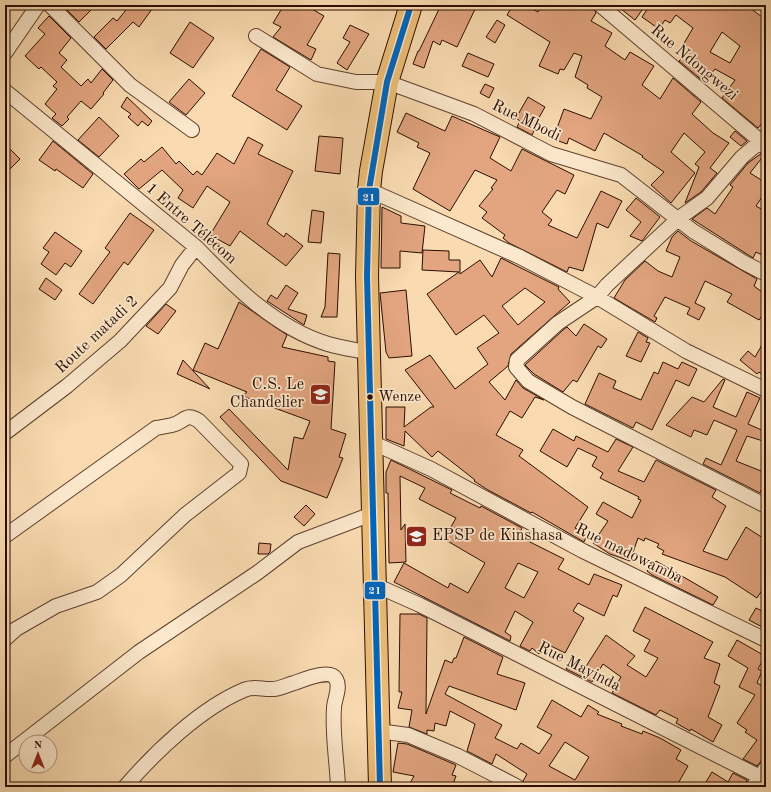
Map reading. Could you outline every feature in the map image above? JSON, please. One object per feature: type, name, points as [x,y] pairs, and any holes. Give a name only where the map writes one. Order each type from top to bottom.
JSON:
[{"type":"highway","points":[[376,783],[378,731],[367,276],[369,190],[373,156],[387,82],[411,5]]},
{"type":"street","points":[[5,53],[38,5]]},
{"type":"street","points":[[50,5],[130,85],[192,130]]},
{"type":"street","name":"Rue Ndongwezi","points":[[600,5],[765,145]]},
{"type":"street","name":"Rue Mbodi","points":[[256,36],[318,74],[356,82],[387,82],[474,114],[551,154],[621,175],[679,218],[693,231],[743,262],[766,274]]},
{"type":"street","name":"1 Entre Télécom","points":[[5,91],[196,247],[223,275],[270,314],[298,331],[327,344],[370,354]]},
{"type":"street","points":[[765,145],[756,146],[742,157],[707,198],[679,218],[607,285],[597,297],[558,323],[517,360],[516,367],[528,381],[572,407],[766,506]]},
{"type":"street","points":[[369,190],[520,256],[597,297],[686,351],[766,390]]},
{"type":"street","name":"Route matadi 2","points":[[5,433],[67,386],[120,341],[170,288],[182,265],[196,247]]},
{"type":"street","points":[[5,536],[156,428],[175,424],[187,417],[193,417],[199,421],[241,464],[239,473],[185,515],[120,575],[97,592],[56,606],[16,629],[5,639]]},
{"type":"street","name":"Rue madowamba","points":[[370,442],[431,469],[583,551],[766,640]]},
{"type":"street","points":[[5,756],[139,652],[257,573],[298,542],[372,514]]},
{"type":"street","name":"Rue Mayinda","points":[[375,586],[420,605],[761,778]]},
{"type":"street","points":[[125,787],[148,760],[210,708],[244,689],[253,687],[277,689],[310,677],[327,674],[333,675],[337,680],[337,694],[334,707],[333,726],[338,787]]},
{"type":"street","points":[[378,731],[408,735],[458,756],[518,787]]},
{"type":"building","points":[[62,5],[96,5],[79,22]]},
{"type":"building","points":[[130,5],[147,5],[152,9],[139,27],[133,22],[106,49],[94,37],[113,18],[117,21]]},
{"type":"building","points":[[284,5],[305,5],[324,16],[307,45],[316,49],[311,60],[273,37],[281,27],[273,23]]},
{"type":"building","points":[[441,5],[477,5],[457,47],[442,40],[440,45],[433,41],[424,68],[413,64],[418,51]]},
{"type":"building","points":[[513,5],[525,5],[538,12],[542,5],[592,5],[596,13],[591,21],[612,33],[605,46],[625,60],[630,52],[654,66],[642,85],[660,99],[673,78],[701,102],[692,114],[713,133],[729,143],[710,168],[717,173],[701,192],[685,203],[699,167],[695,164],[705,152],[684,133],[671,152],[695,173],[671,203],[651,185],[664,172],[642,157],[643,156],[604,133],[595,151],[569,138],[567,144],[553,139],[564,109],[591,119],[602,97],[587,88],[588,85],[575,77],[582,56],[574,53],[564,70],[560,69],[558,74],[539,66],[550,42],[507,15]]},
{"type":"building","points":[[616,5],[636,5],[642,10],[635,20]]},
{"type":"building","points":[[650,5],[746,5],[766,20],[766,118],[758,128],[722,98],[735,80],[715,69],[704,82],[679,61],[690,50],[683,45],[693,28],[676,15],[670,23],[665,20],[659,29],[642,17]],"holes":[[[722,32],[740,46],[730,63],[710,52]]]},
{"type":"building","points":[[49,16],[71,38],[59,53],[67,60],[61,67],[81,86],[88,79],[91,83],[102,69],[113,80],[103,93],[104,94],[91,109],[81,101],[67,117],[69,119],[62,126],[52,118],[56,114],[45,104],[57,89],[53,86],[57,82],[41,67],[39,69],[25,56],[45,34],[38,28]]},
{"type":"building","points":[[497,20],[505,25],[495,43],[486,37]]},
{"type":"building","points":[[190,22],[214,38],[193,68],[170,53]]},
{"type":"building","points":[[350,25],[369,34],[347,70],[337,63],[350,42],[343,38]]},
{"type":"building","points":[[261,49],[290,67],[276,90],[302,106],[287,130],[232,96]]},
{"type":"building","points":[[468,53],[494,64],[488,77],[462,66]]},
{"type":"building","points":[[189,79],[205,93],[186,115],[169,102]]},
{"type":"building","points":[[485,84],[494,88],[489,98],[480,93]]},
{"type":"building","points":[[127,97],[152,121],[148,126],[142,121],[138,126],[128,117],[131,114],[121,107]]},
{"type":"building","points":[[528,97],[545,107],[532,130],[534,131],[532,135],[517,127],[520,121],[516,118]]},
{"type":"building","points":[[406,113],[445,131],[452,116],[500,137],[490,158],[511,171],[522,149],[574,175],[565,194],[557,190],[542,212],[552,220],[548,225],[577,238],[601,191],[622,201],[608,228],[597,223],[583,271],[569,267],[567,272],[509,243],[503,238],[505,235],[482,218],[487,212],[479,206],[493,189],[491,188],[497,180],[475,170],[450,211],[413,189],[430,153],[417,147],[419,143],[397,132]]},
{"type":"building","points":[[99,117],[119,136],[99,157],[78,140]]},
{"type":"building","points":[[735,131],[747,141],[741,146],[730,137]]},
{"type":"building","points":[[319,136],[343,138],[340,174],[315,171]]},
{"type":"building","points":[[248,137],[263,145],[258,154],[293,171],[267,224],[284,237],[286,233],[303,246],[286,266],[240,231],[230,246],[210,235],[230,202],[207,186],[193,208],[178,198],[183,190],[162,170],[139,189],[124,174],[141,159],[144,162],[162,147],[176,164],[179,161],[193,175],[197,171],[202,175],[217,153],[234,164]]},
{"type":"building","points":[[53,141],[93,174],[83,188],[56,169],[55,171],[39,160]]},
{"type":"building","points":[[5,144],[20,159],[5,174]]},
{"type":"building","points":[[762,153],[765,154],[750,173],[766,183],[766,191],[756,206],[766,212],[766,257],[756,252],[753,258],[692,219],[707,208],[715,214],[733,187],[730,185],[748,163]]},
{"type":"building","points":[[636,198],[660,217],[642,241],[630,236],[641,222],[626,210]]},
{"type":"building","points":[[382,207],[401,216],[401,223],[425,226],[422,253],[400,251],[400,268],[381,268]]},
{"type":"building","points":[[312,210],[324,212],[321,243],[308,242]]},
{"type":"building","points":[[130,213],[154,230],[128,265],[124,262],[93,304],[79,294],[110,252],[105,248]]},
{"type":"building","points":[[678,231],[691,241],[757,279],[754,286],[766,295],[766,320],[761,317],[759,320],[727,302],[732,294],[705,281],[695,303],[705,308],[699,320],[687,314],[690,308],[665,297],[654,316],[657,318],[655,322],[614,298],[625,280],[645,261],[658,271],[672,277],[680,257],[666,251],[672,237]]},
{"type":"building","points":[[55,232],[82,251],[71,267],[65,263],[56,275],[41,264],[49,252],[43,248]]},
{"type":"building","points":[[423,250],[449,251],[449,260],[460,260],[460,274],[480,260],[492,277],[501,258],[559,287],[558,289],[570,302],[511,354],[508,366],[489,382],[505,400],[516,380],[523,388],[544,400],[535,397],[522,418],[510,411],[496,435],[523,450],[519,456],[588,507],[575,528],[587,535],[584,542],[532,512],[531,513],[488,490],[474,481],[475,480],[438,451],[432,457],[405,431],[404,446],[386,439],[386,407],[405,407],[404,427],[431,407],[434,407],[405,370],[430,355],[455,389],[488,364],[477,348],[499,333],[484,315],[456,335],[427,294],[459,272],[422,270]],"holes":[[[525,288],[545,302],[518,325],[502,306]]]},
{"type":"building","points":[[328,253],[340,254],[337,317],[321,317],[325,307]]},
{"type":"building","points":[[46,278],[62,290],[55,300],[39,289]]},
{"type":"building","points":[[286,285],[298,293],[288,309],[307,315],[304,325],[267,301],[271,295],[277,299]]},
{"type":"building","points":[[406,290],[412,356],[389,358],[386,352],[380,293]]},
{"type":"building","points":[[239,302],[287,335],[282,347],[328,357],[328,361],[335,362],[331,429],[346,434],[339,457],[343,458],[327,498],[281,481],[220,417],[229,409],[288,470],[294,437],[303,439],[310,421],[242,396],[247,392],[193,370],[205,343],[218,349]]},
{"type":"building","points":[[166,304],[176,311],[158,334],[146,326]]},
{"type":"building","points":[[584,324],[607,339],[601,348],[598,346],[577,382],[573,380],[563,392],[534,374],[525,365],[567,327],[576,336]]},
{"type":"building","points":[[638,332],[648,338],[646,342],[650,343],[641,362],[626,356]]},
{"type":"building","points":[[766,338],[766,378],[759,372],[757,374],[740,360],[748,351],[755,357]]},
{"type":"building","points":[[183,360],[210,389],[177,374]]},
{"type":"building","points":[[663,362],[678,369],[682,362],[697,369],[689,386],[676,380],[652,430],[636,422],[633,428],[585,404],[599,373],[616,381],[613,388],[641,400],[654,372],[658,374]]},
{"type":"building","points":[[723,379],[725,380],[713,407],[736,417],[747,392],[760,398],[748,424],[766,432],[766,434],[763,441],[747,436],[736,461],[766,473],[766,479],[760,493],[703,464],[706,458],[721,465],[737,430],[714,420],[707,435],[694,430],[691,437],[666,425],[692,397],[704,402]]},
{"type":"building","points":[[553,429],[574,441],[576,436],[608,452],[616,439],[633,447],[618,471],[644,482],[656,460],[716,490],[712,497],[726,506],[703,551],[727,560],[746,527],[766,540],[766,584],[757,598],[725,577],[662,554],[664,551],[657,547],[659,544],[645,538],[644,541],[638,538],[630,561],[610,554],[593,543],[608,521],[596,514],[603,502],[632,518],[641,500],[638,499],[639,497],[600,478],[603,473],[592,466],[597,457],[578,448],[567,467],[540,451]]},
{"type":"building","points":[[391,460],[452,490],[450,493],[480,508],[481,506],[522,528],[518,536],[564,559],[558,569],[589,585],[594,574],[622,585],[617,597],[613,595],[604,616],[578,603],[573,611],[584,618],[565,653],[547,644],[539,654],[532,648],[530,651],[520,646],[533,622],[515,611],[505,632],[511,636],[510,641],[394,582],[404,563],[448,588],[450,583],[468,593],[485,563],[444,539],[456,518],[419,499],[425,488],[400,476],[401,530],[405,524],[406,562],[389,563],[388,493],[386,493],[386,472]],"holes":[[[518,563],[538,572],[524,598],[505,588]]]},
{"type":"building","points":[[306,505],[315,514],[304,526],[294,517]]},
{"type":"building","points":[[259,543],[271,544],[270,552],[268,554],[258,554]]},
{"type":"building","points":[[656,561],[718,597],[713,605],[652,575],[647,571]]},
{"type":"building","points":[[645,607],[713,642],[704,658],[720,664],[714,683],[720,686],[708,717],[722,725],[713,742],[691,729],[690,731],[676,723],[678,719],[660,710],[656,715],[612,693],[621,677],[603,664],[592,682],[566,669],[573,659],[585,668],[606,635],[635,656],[627,665],[646,677],[658,658],[644,651],[650,640],[633,631]]},
{"type":"building","points":[[756,608],[766,613],[766,629],[749,620]]},
{"type":"building","points":[[400,614],[419,614],[427,618],[426,714],[445,660],[452,663],[454,658],[456,658],[464,637],[503,657],[497,674],[525,683],[516,710],[449,686],[445,694],[502,725],[495,738],[517,749],[521,743],[539,754],[552,735],[537,727],[552,700],[581,717],[588,705],[599,712],[597,714],[622,724],[621,726],[642,734],[643,731],[660,738],[681,750],[676,759],[688,766],[676,787],[526,787],[523,781],[527,774],[496,754],[492,764],[467,751],[475,724],[450,711],[446,726],[435,723],[434,731],[427,730],[427,734],[409,727],[412,710],[398,708],[402,692],[399,692]],"holes":[[[565,742],[589,757],[575,780],[549,766]]]},
{"type":"building","points":[[737,640],[765,656],[758,669],[762,671],[757,683],[761,685],[766,678],[766,755],[757,766],[743,759],[757,740],[745,732],[747,730],[737,723],[755,695],[739,687],[748,668],[728,656]]},
{"type":"building","points":[[398,743],[407,744],[456,765],[452,775],[456,776],[452,787],[408,787],[414,776],[393,772]]},
{"type":"building","points":[[712,772],[728,782],[733,773],[747,780],[745,787],[703,787]]},
{"type":"transit line","name":"21","points":[[380,787],[367,276],[369,190],[387,82],[411,5]]},
{"type":"place","name":"C.S. Le Chandelier","points":[[320,394]]},
{"type":"place","name":"Wenze","points":[[370,397]]},
{"type":"place","name":"EPSP de Kinshasa","points":[[416,536]]}]
